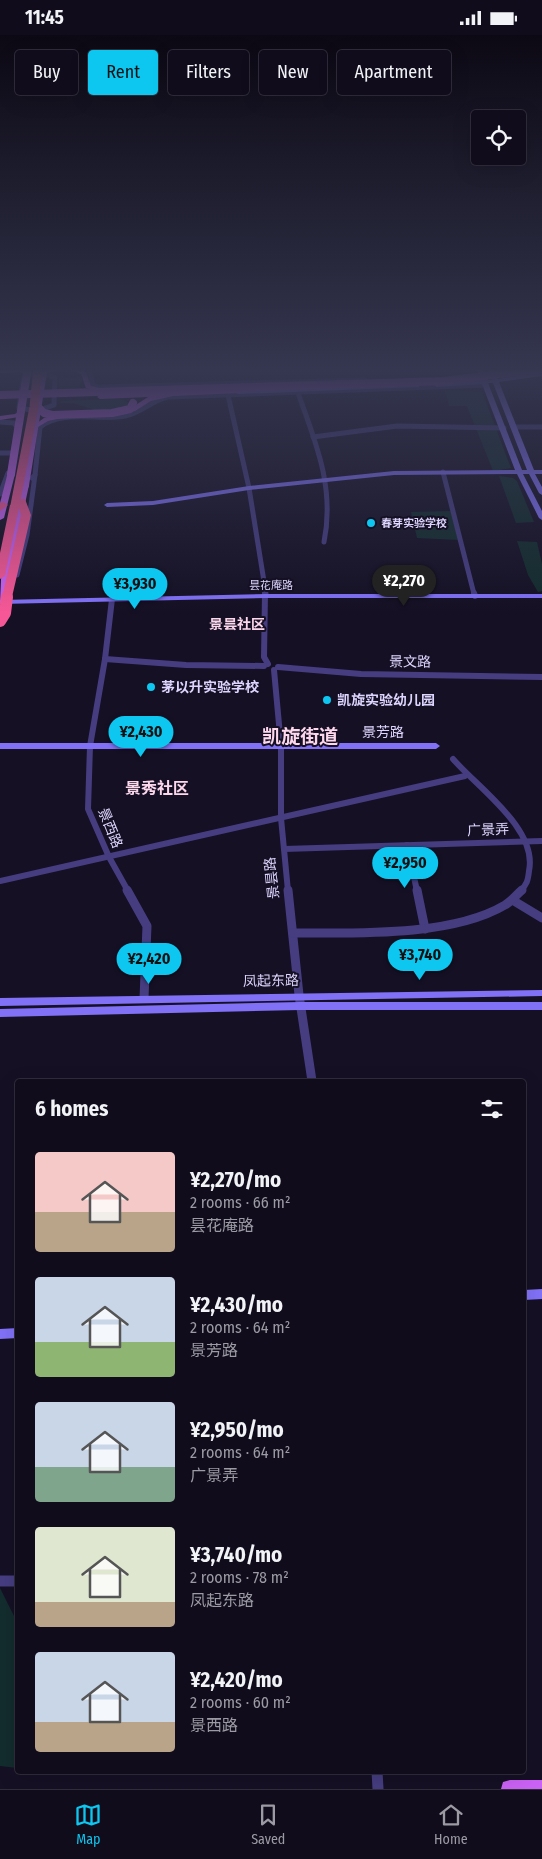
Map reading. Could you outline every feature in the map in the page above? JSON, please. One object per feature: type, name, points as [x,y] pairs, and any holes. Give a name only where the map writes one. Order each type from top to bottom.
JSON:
[{"type":"highway","points":[[0,540],[19,449]]},
{"type":"highway","points":[[0,576],[27,449]]},
{"type":"highway","points":[[0,621],[5,613],[11,572],[26,515],[22,501]]},
{"type":"main road","points":[[0,518],[1,506],[11,474],[15,449]]},
{"type":"main road","points":[[0,617],[5,602],[5,579],[26,485],[32,449]]},
{"type":"main road","points":[[511,449],[519,472],[542,518]]},
{"type":"main road","points":[[523,449],[531,473],[542,493]]},
{"type":"main road","points":[[106,505],[162,502],[249,488],[394,473],[542,473]]},
{"type":"main road","name":"昙花庵路","points":[[5,602],[266,596],[542,596]]},
{"type":"main road","name":"景芳路","points":[[0,746],[436,746]]},
{"type":"main road","name":"凤起东路","points":[[0,1013],[542,993]]},
{"type":"main road","name":"凤起东路","points":[[0,1002],[144,998],[542,1006]]},
{"type":"main road","points":[[526,1295],[542,1294]]},
{"type":"main road","points":[[0,1334],[15,1333]]},
{"type":"main road","points":[[510,1789],[542,1789]]},
{"type":"street","points":[[0,494],[6,480],[12,449]]},
{"type":"street","points":[[5,602],[27,535],[35,475],[35,449]]},
{"type":"street","points":[[105,659],[186,665],[266,665],[264,657],[266,596],[249,488],[240,449]]},
{"type":"street","points":[[317,449],[329,511],[324,542]]},
{"type":"street","points":[[0,453],[11,453]]},
{"type":"street","points":[[443,473],[475,596]]},
{"type":"street","points":[[26,485],[35,475]]},
{"type":"street","name":"景西路","points":[[112,599],[105,659],[90,746],[88,809],[108,857],[147,926],[144,998]]},
{"type":"street","name":"景文路","points":[[266,665],[266,669],[276,668],[361,674],[542,677]]},
{"type":"street","name":"景昙路","points":[[276,668],[281,746],[281,818],[299,1001],[312,1079]]},
{"type":"street","points":[[292,933],[425,929],[483,917],[514,901],[524,893],[532,878],[533,859],[526,841],[516,826],[478,785],[465,776],[452,759]]},
{"type":"street","points":[[0,881],[465,776]]},
{"type":"street","name":"广景弄","points":[[284,849],[542,841]]},
{"type":"street","points":[[407,845],[425,929]]},
{"type":"street","points":[[514,901],[542,918]]},
{"type":"street","points":[[0,1581],[15,1581]]},
{"type":"street","points":[[377,1774],[378,1789]]},
{"type":"green space","points":[[484,449],[504,449],[511,468],[493,471]]},
{"type":"green space","points":[[499,476],[513,478],[517,481],[534,522],[516,523]]},
{"type":"green space","points":[[451,511],[458,540],[417,538],[411,512]]},
{"type":"green space","points":[[517,541],[537,542],[542,564],[542,591],[538,592],[528,575]]},
{"type":"green space","points":[[0,1588],[15,1618],[15,1768],[0,1766]]},
{"type":"place","name":"春芽实验学校","points":[[371,523]]},
{"type":"place","name":"茅以升实验学校","points":[[151,687]]},
{"type":"place","name":"凯旋实验幼儿园","points":[[327,700]]},
{"type":"district","name":"景昙社区","points":[[237,624]]},
{"type":"district","name":"凯旋街道","points":[[300,736]]},
{"type":"district","name":"景秀社区","points":[[157,788]]}]
